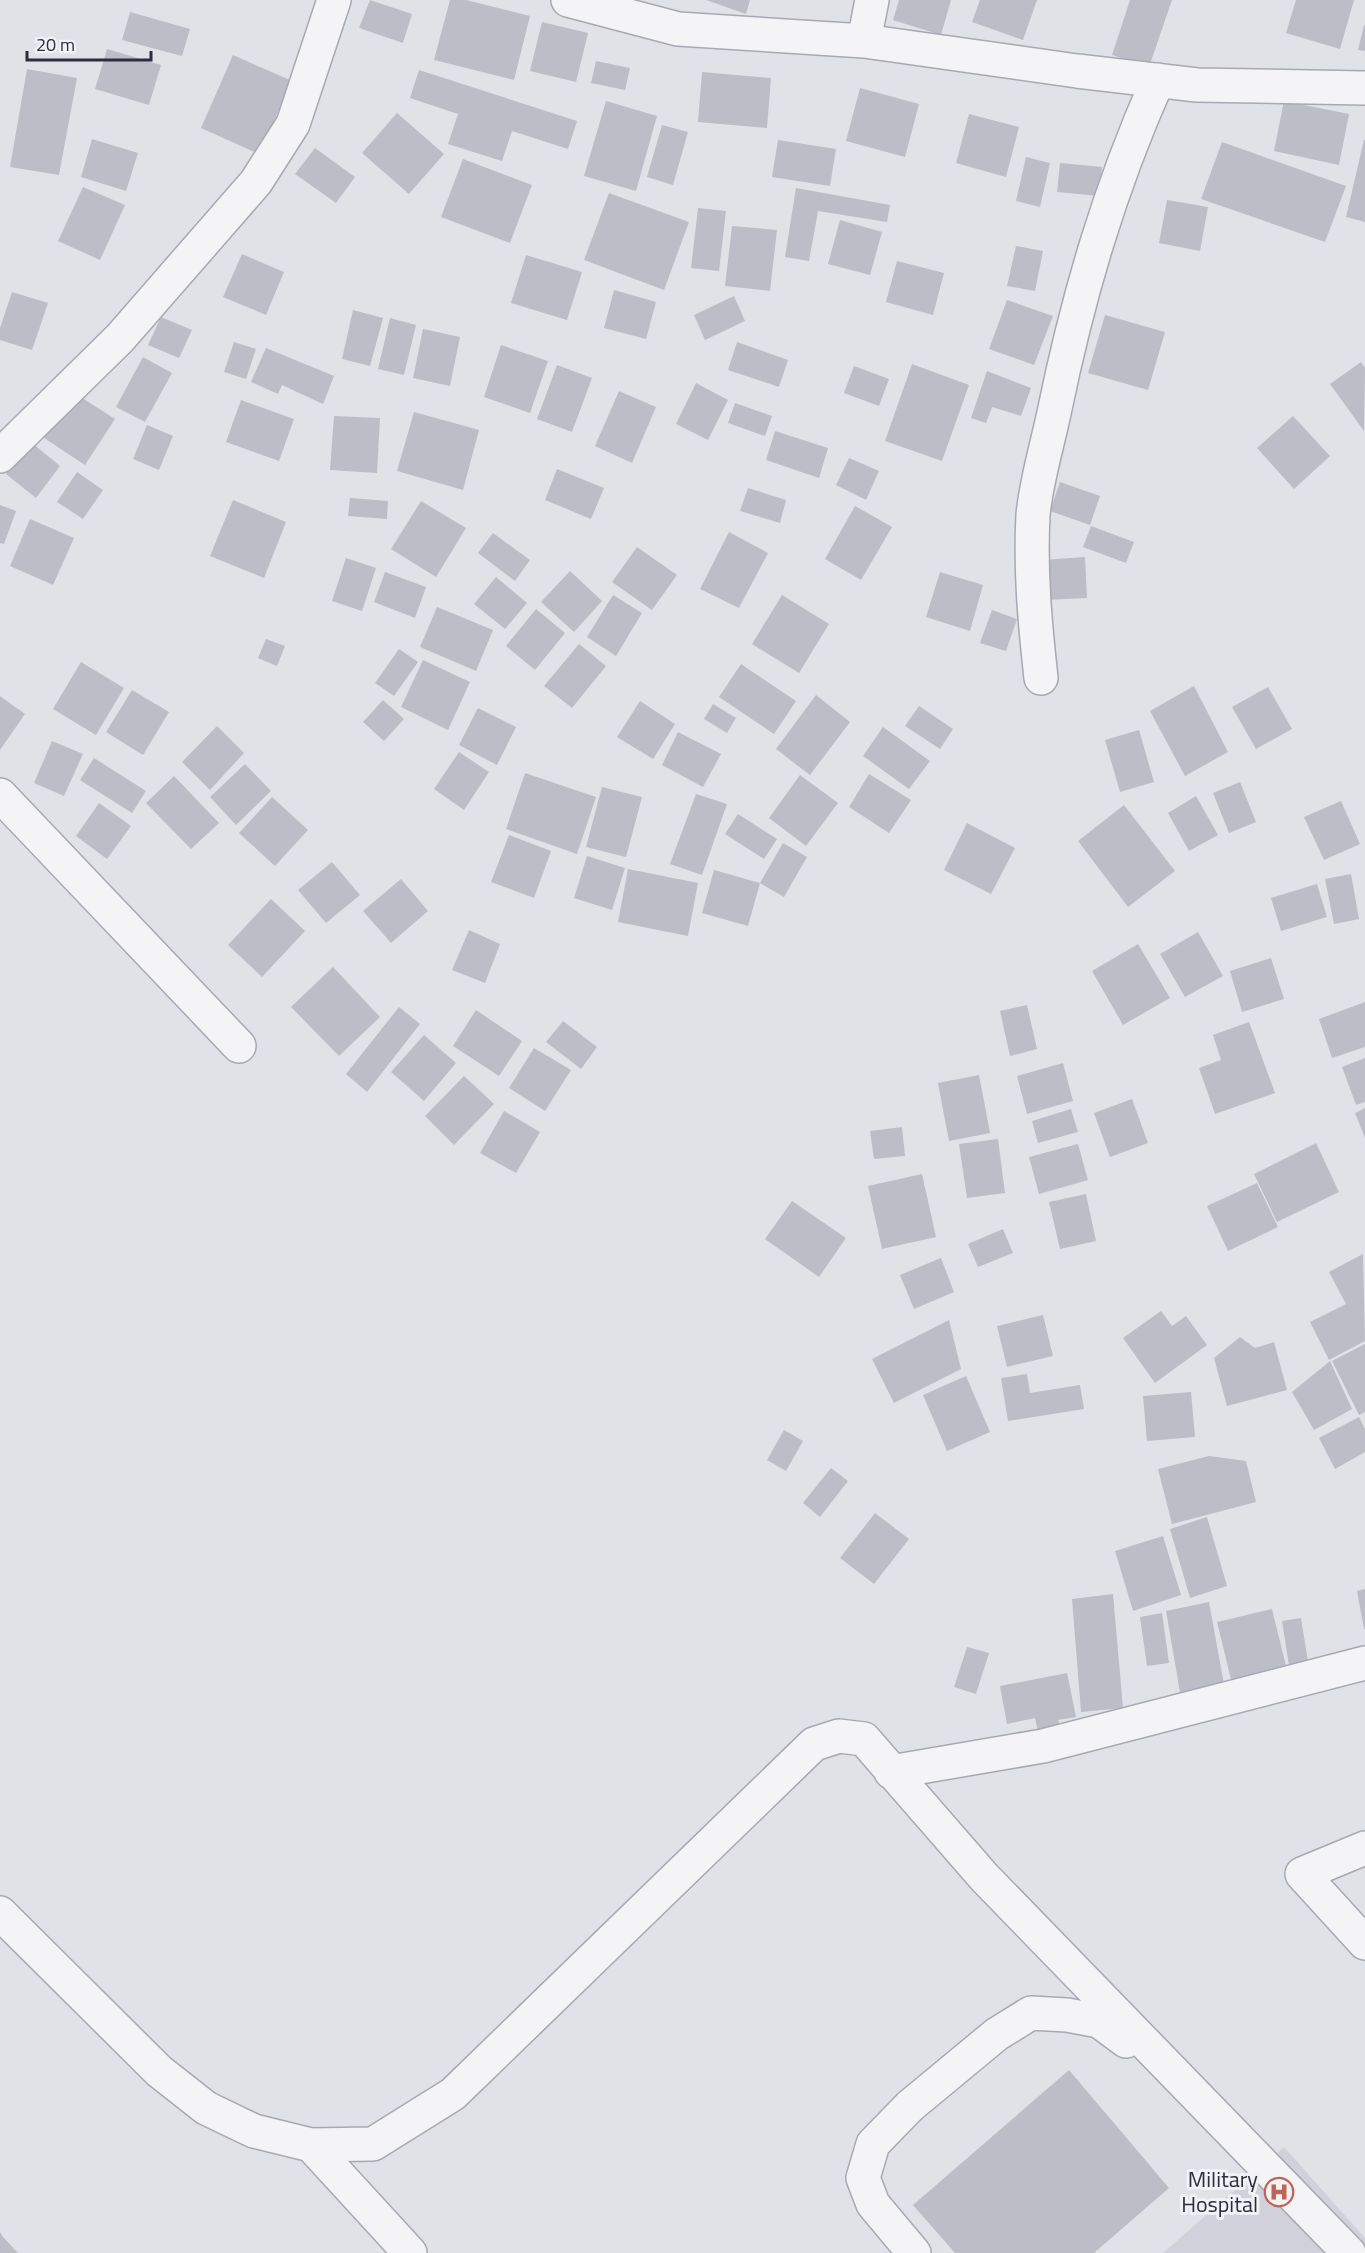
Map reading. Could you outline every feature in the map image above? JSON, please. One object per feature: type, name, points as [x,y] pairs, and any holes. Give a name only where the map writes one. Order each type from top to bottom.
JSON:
[{"type":"street","points":[[0,456],[120,338],[256,182],[293,124],[334,0]]},
{"type":"street","points":[[568,0],[678,29],[864,41],[1197,85],[1365,88]]},
{"type":"street","points":[[864,41],[872,0]]},
{"type":"street","points":[[1041,678],[1033,608],[1033,514],[1070,336],[1098,234],[1134,133],[1158,80]]},
{"type":"street","points":[[0,795],[239,1046]]},
{"type":"street","points":[[891,1772],[1043,1746],[1365,1663]]},
{"type":"street","points":[[0,1913],[159,2071],[206,2108],[254,2131],[311,2145],[373,2144],[453,2094],[814,1744],[839,1736],[864,1739],[984,1877],[1349,2253]]},
{"type":"street","points":[[1365,1848],[1302,1874],[1365,1943]]},
{"type":"street","points":[[914,2253],[873,2204],[862,2178],[873,2144],[910,2106],[997,2034],[1031,2013],[1067,2015],[1099,2021],[1153,2061],[1333,2253]]},
{"type":"street","points":[[311,2145],[410,2253]]},
{"type":"shaded area","name":"Military Hospital","points":[[1284,2147],[1365,2238],[1365,2253],[1163,2253]]},
{"type":"building","points":[[370,0],[412,14],[403,43],[359,28]]},
{"type":"building","points":[[450,0],[466,0],[530,16],[514,80],[434,60]]},
{"type":"building","points":[[706,0],[750,0],[746,14]]},
{"type":"building","points":[[899,0],[951,0],[941,35],[893,20]]},
{"type":"building","points":[[980,0],[1037,0],[1023,40],[972,22]]},
{"type":"building","points":[[1130,0],[1172,0],[1149,67],[1112,55]]},
{"type":"building","points":[[1296,0],[1354,0],[1340,49],[1286,33]]},
{"type":"building","points":[[130,12],[190,29],[182,56],[122,40]]},
{"type":"building","points":[[542,22],[588,33],[576,82],[530,71]]},
{"type":"building","points":[[1365,25],[1365,51],[1358,50]]},
{"type":"building","points":[[107,49],[161,65],[149,105],[95,89]]},
{"type":"building","points":[[233,55],[292,81],[259,154],[201,128]]},
{"type":"building","points":[[596,61],[630,68],[625,90],[591,83]]},
{"type":"building","points":[[27,69],[77,78],[59,175],[10,167]]},
{"type":"building","points":[[419,70],[577,121],[568,149],[512,131],[502,161],[448,144],[458,114],[410,98]]},
{"type":"building","points":[[702,72],[771,78],[767,128],[698,122]]},
{"type":"building","points":[[860,88],[919,104],[905,157],[846,141]]},
{"type":"building","points":[[606,101],[657,116],[636,191],[584,176]]},
{"type":"building","points":[[1284,101],[1349,114],[1339,165],[1274,151]]},
{"type":"building","points":[[397,113],[444,154],[409,194],[362,153]]},
{"type":"building","points":[[969,114],[1019,127],[1006,177],[956,163]]},
{"type":"building","points":[[662,125],[688,132],[673,185],[647,177]]},
{"type":"building","points":[[92,139],[138,153],[126,191],[81,177]]},
{"type":"building","points":[[778,140],[836,149],[830,186],[772,177]]},
{"type":"building","points":[[1365,140],[1365,222],[1346,217]]},
{"type":"building","points":[[1222,142],[1346,186],[1325,242],[1201,199]]},
{"type":"building","points":[[315,148],[355,177],[336,203],[295,174]]},
{"type":"building","points":[[1026,157],[1050,163],[1040,207],[1016,201]]},
{"type":"building","points":[[463,159],[532,185],[510,243],[441,217]]},
{"type":"building","points":[[1060,163],[1102,167],[1099,196],[1057,192]]},
{"type":"building","points":[[83,187],[125,205],[100,260],[58,241]]},
{"type":"building","points":[[796,188],[890,205],[887,222],[818,211],[809,261],[785,257]]},
{"type":"building","points":[[609,193],[689,222],[664,290],[584,260]]},
{"type":"building","points":[[1167,200],[1208,207],[1200,251],[1159,243]]},
{"type":"building","points":[[698,208],[726,211],[719,271],[691,268]]},
{"type":"building","points":[[840,220],[882,232],[870,275],[828,264]]},
{"type":"building","points":[[732,226],[777,230],[770,291],[725,286]]},
{"type":"building","points":[[1016,246],[1043,251],[1035,291],[1007,286]]},
{"type":"building","points":[[242,254],[284,272],[266,315],[223,297]]},
{"type":"building","points":[[526,255],[582,272],[567,320],[511,303]]},
{"type":"building","points":[[897,261],[944,273],[933,315],[886,302]]},
{"type":"building","points":[[614,290],[656,302],[646,339],[604,328]]},
{"type":"building","points":[[12,292],[48,303],[32,350],[0,340],[0,328]]},
{"type":"building","points":[[734,296],[745,321],[705,340],[694,315]]},
{"type":"building","points":[[1007,300],[1053,316],[1034,365],[989,349]]},
{"type":"building","points":[[353,310],[383,318],[370,366],[342,359]]},
{"type":"building","points":[[1105,315],[1165,332],[1148,390],[1088,373]]},
{"type":"building","points":[[161,317],[192,330],[179,358],[148,345]]},
{"type":"building","points":[[390,318],[416,325],[404,375],[378,369]]},
{"type":"building","points":[[423,329],[460,337],[450,386],[413,378]]},
{"type":"building","points":[[234,342],[256,349],[246,379],[224,372]]},
{"type":"building","points":[[737,342],[788,360],[779,387],[728,370]]},
{"type":"building","points":[[501,345],[548,361],[530,413],[484,397]]},
{"type":"building","points":[[266,348],[334,376],[323,404],[282,385],[278,394],[251,382]]},
{"type":"building","points":[[143,357],[172,373],[145,422],[116,407]]},
{"type":"building","points":[[1361,362],[1365,368],[1364,431],[1330,384]]},
{"type":"building","points":[[912,364],[969,385],[942,461],[885,441]]},
{"type":"building","points":[[557,365],[592,378],[572,432],[537,419]]},
{"type":"building","points":[[854,366],[889,379],[879,406],[844,393]]},
{"type":"building","points":[[987,371],[1031,388],[1021,416],[992,407],[986,423],[971,418]]},
{"type":"building","points":[[696,383],[728,400],[708,440],[676,424]]},
{"type":"building","points":[[70,390],[115,419],[85,465],[41,436]]},
{"type":"building","points":[[619,391],[656,407],[632,463],[595,446]]},
{"type":"building","points":[[241,400],[294,419],[279,461],[226,442]]},
{"type":"building","points":[[735,403],[772,416],[765,436],[728,423]]},
{"type":"building","points":[[414,412],[479,430],[463,490],[397,471]]},
{"type":"building","points":[[334,416],[380,418],[377,473],[330,470]]},
{"type":"building","points":[[1293,416],[1330,456],[1294,489],[1257,448]]},
{"type":"building","points":[[147,425],[173,436],[159,470],[133,459]]},
{"type":"building","points":[[775,431],[828,448],[819,478],[766,460]]},
{"type":"building","points":[[31,442],[60,466],[36,498],[6,474]]},
{"type":"building","points":[[849,458],[879,471],[866,500],[836,485]]},
{"type":"building","points":[[557,469],[604,488],[591,519],[545,500]]},
{"type":"building","points":[[77,472],[103,490],[83,519],[57,502]]},
{"type":"building","points":[[1060,482],[1100,496],[1090,525],[1050,511]]},
{"type":"building","points":[[748,488],[786,500],[780,523],[740,511]]},
{"type":"building","points":[[350,498],[388,501],[387,519],[348,516]]},
{"type":"building","points":[[233,500],[286,522],[264,578],[210,556]]},
{"type":"building","points":[[421,501],[466,528],[436,577],[391,549]]},
{"type":"building","points":[[0,505],[16,511],[4,544],[0,543]]},
{"type":"building","points":[[855,506],[892,527],[861,580],[825,559]]},
{"type":"building","points":[[30,519],[74,538],[53,585],[10,566]]},
{"type":"building","points":[[1091,526],[1134,542],[1126,563],[1083,547]]},
{"type":"building","points":[[729,532],[768,553],[739,608],[700,589]]},
{"type":"building","points":[[493,533],[530,560],[515,581],[478,553]]},
{"type":"building","points":[[637,547],[677,575],[652,610],[612,582]]},
{"type":"building","points":[[1085,557],[1087,598],[1045,600],[1043,560]]},
{"type":"building","points":[[346,558],[376,568],[362,611],[332,601]]},
{"type":"building","points":[[570,571],[602,601],[574,632],[541,602]]},
{"type":"building","points":[[385,572],[426,587],[415,618],[374,602]]},
{"type":"building","points":[[940,572],[983,585],[970,631],[926,617]]},
{"type":"building","points":[[496,577],[527,603],[505,629],[474,604]]},
{"type":"building","points":[[613,595],[642,613],[616,656],[587,637]]},
{"type":"building","points":[[782,595],[829,624],[799,673],[752,644]]},
{"type":"building","points":[[437,607],[493,630],[476,671],[420,647]]},
{"type":"building","points":[[536,609],[565,633],[535,670],[506,646]]},
{"type":"building","points":[[992,610],[1017,619],[1006,651],[980,643]]},
{"type":"building","points":[[266,639],[285,646],[277,666],[258,658]]},
{"type":"building","points":[[579,644],[606,666],[572,708],[544,686]]},
{"type":"building","points":[[399,649],[418,662],[394,696],[375,683]]},
{"type":"building","points":[[423,660],[470,682],[448,730],[401,707]]},
{"type":"building","points":[[81,662],[124,688],[96,735],[53,709]]},
{"type":"building","points":[[741,664],[796,701],[774,734],[719,697]]},
{"type":"building","points":[[1194,686],[1228,752],[1185,776],[1150,711]]},
{"type":"building","points":[[1268,687],[1292,729],[1256,749],[1232,707]]},
{"type":"building","points":[[132,690],[169,712],[143,755],[106,732]]},
{"type":"building","points":[[816,695],[850,722],[810,775],[776,749]]},
{"type":"building","points":[[0,696],[25,714],[0,750]]},
{"type":"building","points":[[383,700],[404,719],[384,741],[363,722]]},
{"type":"building","points":[[640,701],[675,724],[653,759],[617,737]]},
{"type":"building","points":[[713,704],[736,718],[727,733],[704,719]]},
{"type":"building","points":[[919,706],[953,729],[940,749],[905,726]]},
{"type":"building","points":[[478,708],[516,727],[497,765],[459,745]]},
{"type":"building","points":[[217,726],[244,753],[210,790],[182,762]]},
{"type":"building","points":[[883,727],[930,761],[909,789],[863,756]]},
{"type":"building","points":[[1139,730],[1154,782],[1120,792],[1105,740]]},
{"type":"building","points":[[678,732],[721,754],[703,787],[662,765]]},
{"type":"building","points":[[52,741],[83,754],[64,796],[34,783]]},
{"type":"building","points":[[459,752],[489,772],[464,810],[434,789]]},
{"type":"building","points":[[94,758],[146,791],[132,813],[80,780]]},
{"type":"building","points":[[245,764],[271,791],[236,825],[210,797]]},
{"type":"building","points":[[525,773],[596,797],[577,854],[506,829]]},
{"type":"building","points":[[869,774],[911,800],[889,833],[849,807]]},
{"type":"building","points":[[800,775],[838,803],[806,846],[769,818]]},
{"type":"building","points":[[174,776],[219,823],[191,849],[146,803]]},
{"type":"building","points":[[1240,782],[1256,822],[1229,833],[1213,793]]},
{"type":"building","points":[[602,787],[642,797],[626,857],[586,847]]},
{"type":"building","points":[[696,794],[727,804],[702,875],[670,864]]},
{"type":"building","points":[[1196,796],[1218,835],[1189,851],[1168,813]]},
{"type":"building","points":[[272,797],[308,830],[275,866],[239,833]]},
{"type":"building","points":[[1341,801],[1360,844],[1324,860],[1304,817]]},
{"type":"building","points":[[99,803],[131,826],[107,859],[76,836]]},
{"type":"building","points":[[1124,805],[1175,871],[1128,907],[1078,841]]},
{"type":"building","points":[[738,814],[777,839],[764,859],[725,834]]},
{"type":"building","points":[[967,823],[1015,848],[991,894],[944,870]]},
{"type":"building","points":[[509,835],[551,851],[534,898],[491,882]]},
{"type":"building","points":[[783,843],[807,857],[784,897],[760,883]]},
{"type":"building","points":[[587,856],[625,868],[612,910],[574,898]]},
{"type":"building","points":[[332,862],[360,895],[326,923],[298,890]]},
{"type":"building","points":[[628,869],[698,883],[688,936],[618,922]]},
{"type":"building","points":[[714,870],[760,883],[748,926],[702,913]]},
{"type":"building","points":[[1351,874],[1359,919],[1334,924],[1325,879]]},
{"type":"building","points":[[401,879],[428,911],[391,943],[363,911]]},
{"type":"building","points":[[1317,884],[1327,917],[1281,931],[1271,898]]},
{"type":"building","points":[[271,899],[305,931],[262,977],[228,945]]},
{"type":"building","points":[[469,930],[500,944],[485,983],[452,970]]},
{"type":"building","points":[[1198,932],[1223,976],[1185,997],[1160,954]]},
{"type":"building","points":[[1138,944],[1170,998],[1123,1025],[1092,971]]},
{"type":"building","points":[[1271,958],[1284,999],[1242,1012],[1230,971]]},
{"type":"building","points":[[333,967],[380,1017],[339,1056],[291,1007]]},
{"type":"building","points":[[1365,1002],[1365,1047],[1332,1058],[1319,1019]]},
{"type":"building","points":[[1027,1005],[1037,1049],[1010,1056],[1000,1011]]},
{"type":"building","points":[[399,1007],[420,1024],[367,1092],[346,1074]]},
{"type":"building","points":[[476,1010],[522,1041],[499,1076],[453,1046]]},
{"type":"building","points":[[563,1021],[597,1047],[581,1069],[546,1042]]},
{"type":"building","points":[[1249,1022],[1275,1093],[1215,1114],[1199,1068],[1221,1060],[1213,1035]]},
{"type":"building","points":[[424,1035],[456,1063],[424,1101],[391,1072]]},
{"type":"building","points":[[534,1048],[571,1070],[545,1111],[509,1088]]},
{"type":"building","points":[[1365,1058],[1365,1102],[1356,1105],[1342,1067]]},
{"type":"building","points":[[1063,1063],[1073,1101],[1027,1114],[1017,1076]]},
{"type":"building","points":[[979,1075],[990,1133],[949,1141],[938,1083]]},
{"type":"building","points":[[464,1076],[494,1104],[454,1145],[425,1116]]},
{"type":"building","points":[[1132,1099],[1148,1143],[1110,1157],[1094,1113]]},
{"type":"building","points":[[1365,1108],[1365,1138],[1355,1113]]},
{"type":"building","points":[[1071,1109],[1078,1132],[1038,1143],[1032,1121]]},
{"type":"building","points":[[504,1111],[540,1132],[516,1173],[480,1153]]},
{"type":"building","points":[[902,1127],[905,1156],[874,1159],[870,1131]]},
{"type":"building","points":[[998,1139],[1005,1193],[967,1198],[959,1144]]},
{"type":"building","points":[[1316,1143],[1339,1192],[1277,1222],[1254,1174]]},
{"type":"building","points":[[1078,1144],[1088,1180],[1039,1194],[1029,1157]]},
{"type":"building","points":[[922,1174],[936,1237],[882,1249],[868,1186]]},
{"type":"building","points":[[1257,1183],[1278,1227],[1228,1251],[1207,1206]]},
{"type":"building","points":[[1086,1194],[1096,1241],[1060,1249],[1049,1202]]},
{"type":"building","points":[[792,1201],[846,1238],[819,1277],[765,1239]]},
{"type":"building","points":[[1003,1229],[1013,1253],[978,1267],[968,1244]]},
{"type":"building","points":[[1363,1254],[1365,1341],[1329,1360],[1310,1322],[1346,1304],[1329,1272]]},
{"type":"building","points":[[941,1258],[954,1292],[914,1309],[900,1275]]},
{"type":"building","points":[[1161,1311],[1172,1326],[1186,1316],[1207,1345],[1155,1383],[1123,1338]]},
{"type":"building","points":[[1043,1315],[1053,1356],[1007,1367],[997,1326]]},
{"type":"building","points":[[949,1320],[961,1369],[894,1403],[872,1359]]},
{"type":"building","points":[[1240,1337],[1255,1348],[1274,1342],[1287,1390],[1227,1406],[1214,1358]]},
{"type":"building","points":[[1365,1344],[1365,1412],[1359,1415],[1332,1361]]},
{"type":"building","points":[[1330,1361],[1352,1409],[1314,1430],[1292,1392]]},
{"type":"building","points":[[1027,1374],[1030,1393],[1080,1385],[1084,1409],[1008,1421],[1001,1378]]},
{"type":"building","points":[[966,1376],[990,1432],[947,1451],[923,1395]]},
{"type":"building","points":[[1191,1392],[1195,1437],[1147,1441],[1143,1396]]},
{"type":"building","points":[[1359,1417],[1365,1429],[1365,1452],[1335,1469],[1319,1438]]},
{"type":"building","points":[[784,1430],[803,1441],[786,1471],[767,1460]]},
{"type":"building","points":[[1209,1456],[1246,1461],[1256,1502],[1172,1524],[1158,1469]]},
{"type":"building","points":[[831,1468],[848,1481],[820,1517],[803,1503]]},
{"type":"building","points":[[875,1513],[909,1539],[874,1584],[840,1558]]},
{"type":"building","points":[[1207,1517],[1227,1586],[1190,1598],[1170,1529]]},
{"type":"building","points":[[1163,1536],[1181,1595],[1133,1611],[1115,1551]]},
{"type":"building","points":[[1365,1589],[1365,1629],[1364,1629],[1357,1591]]},
{"type":"building","points":[[1113,1594],[1123,1708],[1081,1712],[1072,1599]]},
{"type":"building","points":[[1209,1602],[1225,1690],[1181,1698],[1166,1611]]},
{"type":"building","points":[[1272,1609],[1288,1674],[1233,1688],[1217,1622]]},
{"type":"building","points":[[1162,1613],[1169,1663],[1147,1666],[1140,1617]]},
{"type":"building","points":[[1301,1618],[1309,1668],[1290,1672],[1282,1621]]},
{"type":"building","points":[[967,1647],[989,1653],[976,1694],[954,1687]]},
{"type":"building","points":[[1067,1673],[1076,1717],[1058,1720],[1061,1732],[1039,1736],[1035,1718],[1007,1724],[1000,1686]]},
{"type":"building","points":[[1069,2070],[1169,2188],[1094,2253],[955,2253],[913,2205]]},
{"type":"building","points":[[0,2232],[3,2237],[18,2253],[0,2253]]},
{"type":"place","name":"Military Hospital","points":[[1279,2192]]}]
